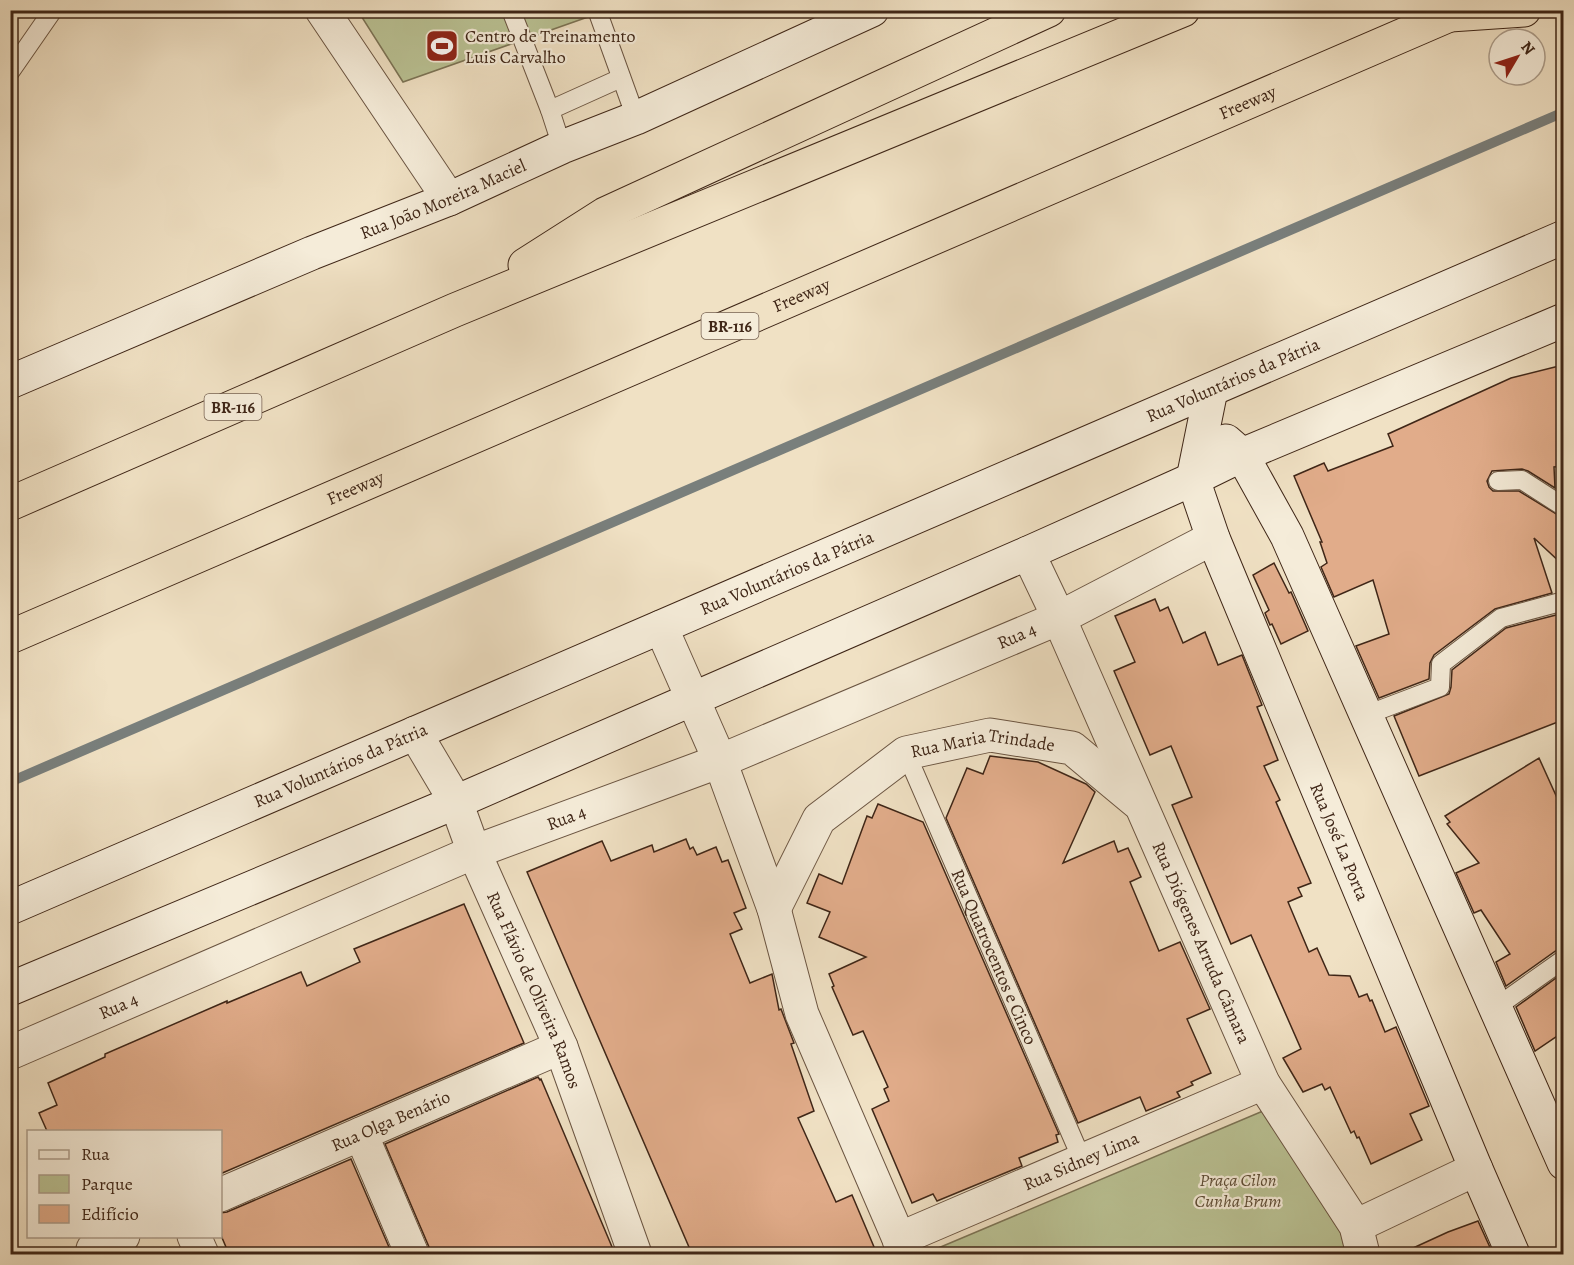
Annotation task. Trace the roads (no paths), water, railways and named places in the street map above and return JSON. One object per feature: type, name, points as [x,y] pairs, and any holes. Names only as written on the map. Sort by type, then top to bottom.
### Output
[{"type":"highway","points":[[455,310],[605,214],[1049,10]]},
{"type":"highway","name":"BR-116","points":[[10,504],[455,310],[1183,10]]},
{"type":"highway","name":"Freeway","points":[[10,637],[1455,13],[1524,10]]},
{"type":"street","points":[[322,10],[449,199]]},
{"type":"street","name":"Rua João Moreira Maciel","points":[[10,382],[301,257],[449,199],[562,147],[636,118],[872,10]]},
{"type":"street","name":"Rua Voluntários da Pátria","points":[[10,908],[1563,237]]},
{"type":"street","points":[[10,989],[456,802],[1028,553],[1242,455],[1563,320]]},
{"type":"street","name":"Rua José La Porta","points":[[1210,390],[1193,479],[1213,538],[1476,1169],[1514,1254]]},
{"type":"street","points":[[1170,407],[1203,423],[1242,455],[1287,536],[1563,1163]]},
{"type":"street","points":[[1059,618],[1213,538]]},
{"type":"street","name":"Rua 4","points":[[10,1053],[474,852],[720,761],[1059,618],[1028,553]]},
{"type":"street","name":"Rua Diógenes Arruda Câmara","points":[[1059,618],[1263,1083],[1359,1240]]},
{"type":"street","points":[[661,627],[720,761],[774,909],[802,1014],[901,1247]]},
{"type":"street","name":"Rua Flávio de Oliveira Ramos","points":[[415,733],[456,802],[474,852],[561,1047],[635,1254]]},
{"type":"street","name":"Rua Maria Trindade","points":[[774,909],[819,819],[906,753],[990,735],[1072,748],[1142,806]]},
{"type":"street","name":"Rua Olga Benário","points":[[222,1194],[561,1047]]},
{"type":"street","name":"Rua Sidney Lima","points":[[901,1247],[1083,1162],[1263,1083]]},
{"type":"street","points":[[361,1134],[412,1254]]},
{"type":"street","points":[[1359,1240],[1476,1169]]},
{"type":"street","points":[[93,1249],[118,1238]]},
{"type":"street","points":[[195,1238],[202,1254]]},
{"type":"lane","points":[[10,72],[53,10]]},
{"type":"lane","points":[[511,10],[562,147]]},
{"type":"lane","points":[[597,10],[636,118]]},
{"type":"lane","points":[[550,110],[621,78]]},
{"type":"lane","points":[[1498,481],[1522,480],[1563,507]]},
{"type":"lane","points":[[1366,715],[1440,687],[1441,664],[1501,618],[1563,601]]},
{"type":"lane","name":"Rua Quatrocentos e Cinco","points":[[906,753],[1083,1162]]},
{"type":"lane","points":[[1495,1008],[1563,959]]},
{"type":"waterway","points":[[10,782],[1564,112]]},
{"type":"place","name":"Centro de Treinamento Luis Carvalho","points":[[442,46]]},
{"type":"park label","name":"Praça Cilon Cunha Brum","points":[[1238,1190]]}]
